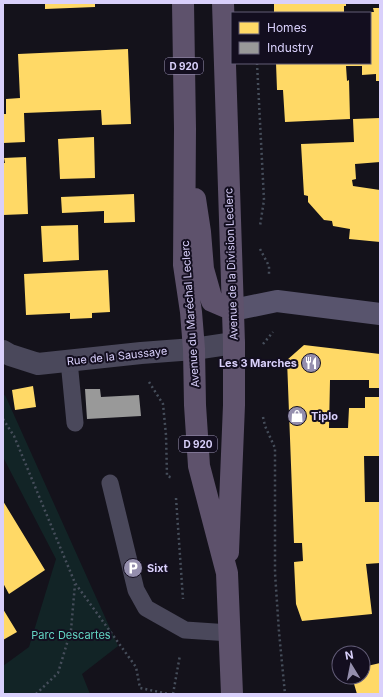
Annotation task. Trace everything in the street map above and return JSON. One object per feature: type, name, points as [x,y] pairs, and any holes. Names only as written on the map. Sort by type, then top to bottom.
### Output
[{"type":"main road","name":"Avenue du Maréchal Leclerc","points":[[183,3],[184,265],[191,312],[194,349],[199,466],[227,573],[232,694]]},
{"type":"main road","name":"Avenue de la Division Leclerc","points":[[223,3],[234,310],[234,405],[227,573]]},
{"type":"main road","points":[[184,129],[200,232],[203,269],[212,301],[234,310]]},
{"type":"main road","points":[[191,312],[234,310]]},
{"type":"street","points":[[234,310],[277,301],[380,314]]},
{"type":"street","name":"Rue de la Saussaye","points":[[3,350],[10,355],[38,364],[194,349],[234,343]]},
{"type":"lane","points":[[69,361],[75,423]]},
{"type":"lane","points":[[110,483],[136,590],[146,608],[185,630],[230,633]]},
{"type":"path","points":[[141,353],[141,369],[163,404],[166,434],[167,476],[175,479]]},
{"type":"path","points":[[263,413],[264,426],[274,448],[275,572],[279,632],[286,694]]},
{"type":"path","points":[[3,419],[14,436],[75,583],[136,667],[140,688],[169,694]]},
{"type":"path","points":[[173,694],[185,630],[176,495]]},
{"type":"path","points":[[36,694],[58,673],[71,630],[75,583]]},
{"type":"green space","name":"Parc Descartes","points":[[5,395],[118,646],[82,674],[90,694],[3,694],[3,666],[29,647],[56,559],[3,457],[3,396]]},
{"type":"building: Homes","points":[[45,3],[95,3],[95,7],[45,9]]},
{"type":"building: Homes","points":[[274,3],[346,3],[346,6],[344,6],[344,12],[274,12]]},
{"type":"building: Homes","points":[[373,8],[380,8],[380,81],[376,81],[376,74],[362,75],[362,66],[346,66],[347,81],[349,80],[350,119],[285,122],[283,90],[277,90],[276,64],[371,64],[371,12],[374,12]]},
{"type":"building: Homes","points":[[128,49],[131,124],[102,125],[101,110],[24,113],[25,142],[3,143],[3,114],[6,114],[6,99],[20,98],[18,54]]},
{"type":"building: Homes","points":[[380,118],[380,162],[355,164],[356,179],[352,180],[353,186],[380,190],[380,242],[349,239],[350,229],[333,226],[332,221],[324,220],[308,202],[308,196],[304,195],[301,144],[354,142],[353,119]]},
{"type":"building: Homes","points":[[94,137],[95,178],[60,179],[58,139]]},
{"type":"building: Homes","points":[[26,157],[28,214],[3,215],[4,158]]},
{"type":"building: Homes","points":[[134,194],[135,222],[104,223],[104,211],[62,213],[61,197]]},
{"type":"building: Homes","points":[[78,225],[79,260],[43,262],[41,226]]},
{"type":"building: Homes","points":[[108,270],[110,312],[92,313],[92,318],[70,319],[70,313],[26,315],[24,274]]},
{"type":"building: Homes","points":[[304,345],[380,354],[380,388],[369,388],[369,380],[330,380],[329,428],[348,428],[349,408],[365,408],[365,397],[380,397],[380,456],[364,456],[365,502],[380,502],[380,563],[366,564],[372,614],[302,621],[296,604],[294,562],[303,561],[302,543],[294,543],[287,360]]},
{"type":"building: Homes","points":[[33,386],[36,407],[15,410],[12,390]]},
{"type":"building: Homes","points":[[3,501],[45,570],[9,594],[3,583]]},
{"type":"building: Homes","points":[[3,609],[17,632],[3,640]]},
{"type":"building: Homes","points":[[380,663],[380,694],[357,694],[354,685],[371,685],[371,665]]},
{"type":"building: Industry","points":[[85,389],[100,389],[101,397],[139,395],[141,416],[87,419]]},
{"type":"place","name":"Les 3 Marches","points":[[311,363]]},
{"type":"place","name":"Tiplo","points":[[297,416]]},
{"type":"place","name":"Sixt","points":[[133,568]]}]
